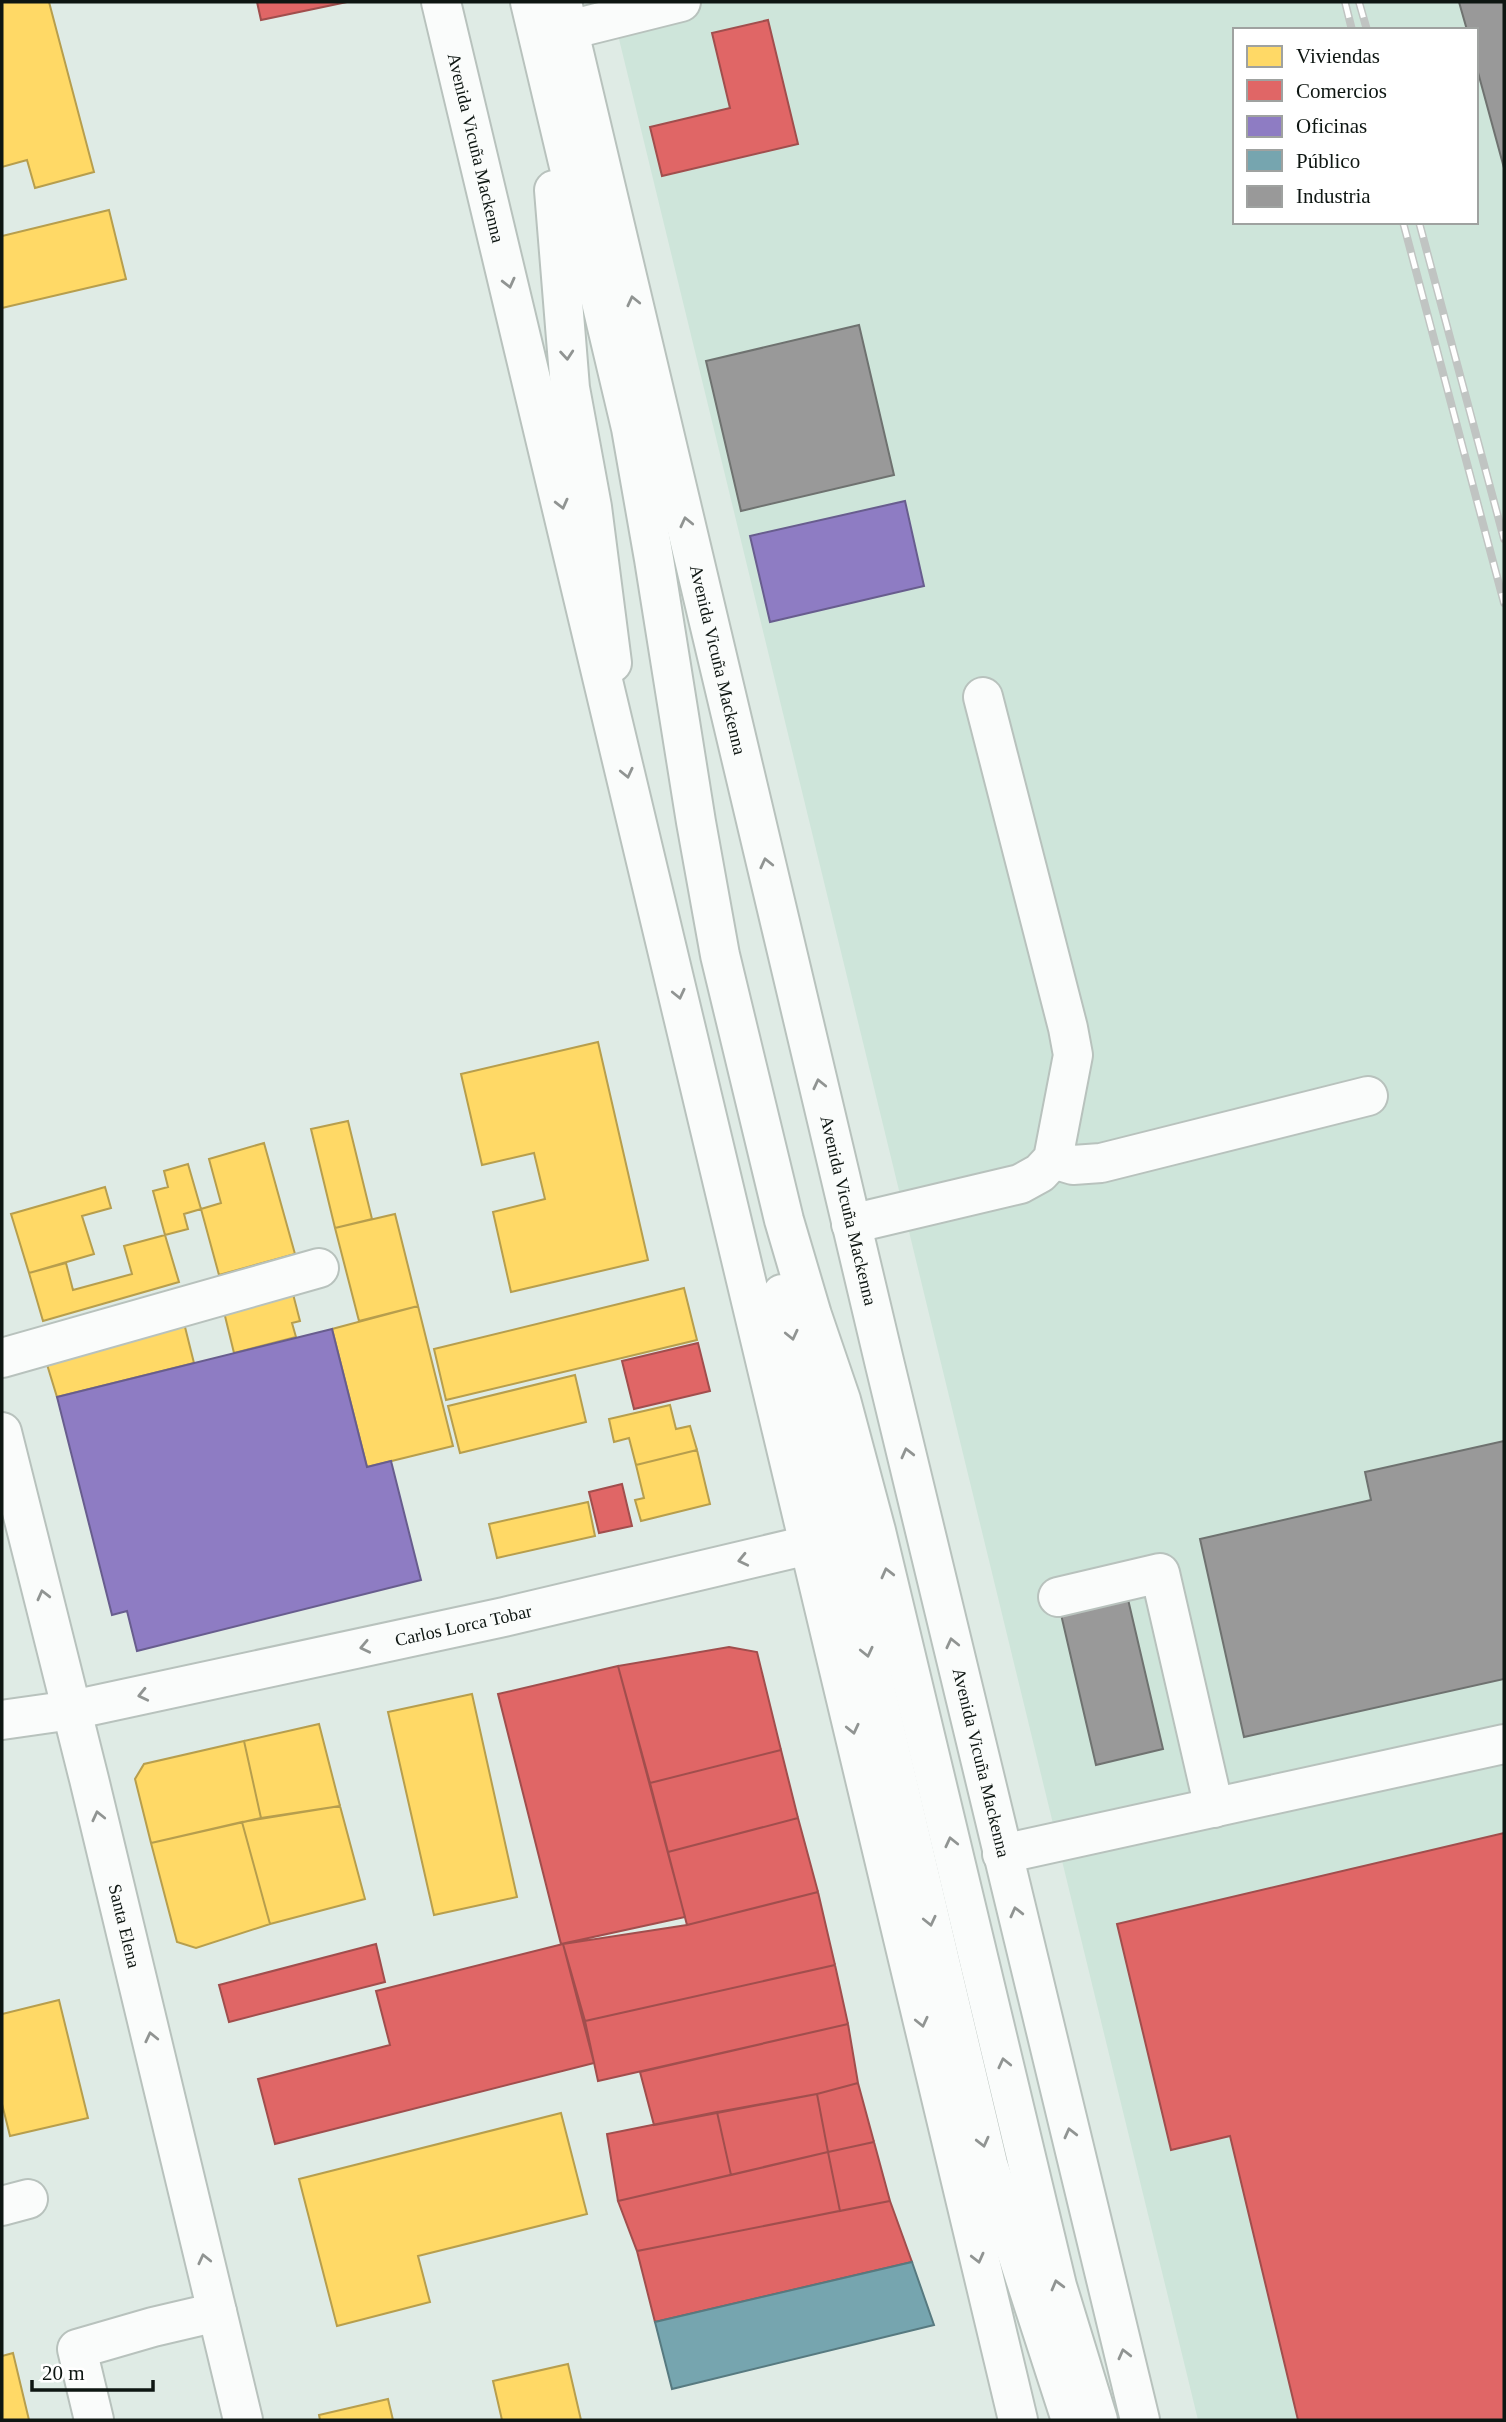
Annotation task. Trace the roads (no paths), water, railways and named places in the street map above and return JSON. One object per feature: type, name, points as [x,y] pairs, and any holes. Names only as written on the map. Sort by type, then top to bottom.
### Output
[{"type":"main road","name":"Avenida Vicuña Mackenna","points":[[442,2],[616,728],[842,1537],[1018,2420]]},
{"type":"main road","points":[[508,2],[590,337],[640,590],[677,823],[705,967],[842,1537],[988,2165],[1070,2420]]},
{"type":"main road","points":[[530,2],[631,428],[720,955],[784,1220],[841,1400],[842,1537],[1098,2420]]},
{"type":"main road","points":[[566,16],[681,2]]},
{"type":"main road","name":"Avenida Vicuña Mackenna","points":[[566,16],[851,1224],[1140,2420]]},
{"type":"main road","points":[[554,190],[570,388],[603,578],[616,728]]},
{"type":"main road","points":[[851,1224],[1020,1184],[1040,1173],[1053,1159],[1073,1055],[983,696]]},
{"type":"main road","points":[[1053,1159],[1073,1165],[1101,1163],[1368,1097]]},
{"type":"main road","points":[[2,1358],[320,1268]]},
{"type":"main road","name":"Santa Elena","points":[[2,1432],[72,1710],[243,2420]]},
{"type":"main road","name":"Carlos Lorca Tobar","points":[[2,1720],[72,1710],[504,1618],[923,1519]]},
{"type":"main road","points":[[1058,1597],[1160,1573],[1213,1808]]},
{"type":"main road","points":[[1002,1854],[1504,1744]]},
{"type":"main road","points":[[94,2420],[77,2349],[217,2312]]},
{"type":"railway","points":[[1345,2],[1352,28]]},
{"type":"railway","points":[[1359,2],[1366,28]]},
{"type":"railway","points":[[1404,224],[1504,603]]},
{"type":"railway","points":[[1420,224],[1504,539]]}]
